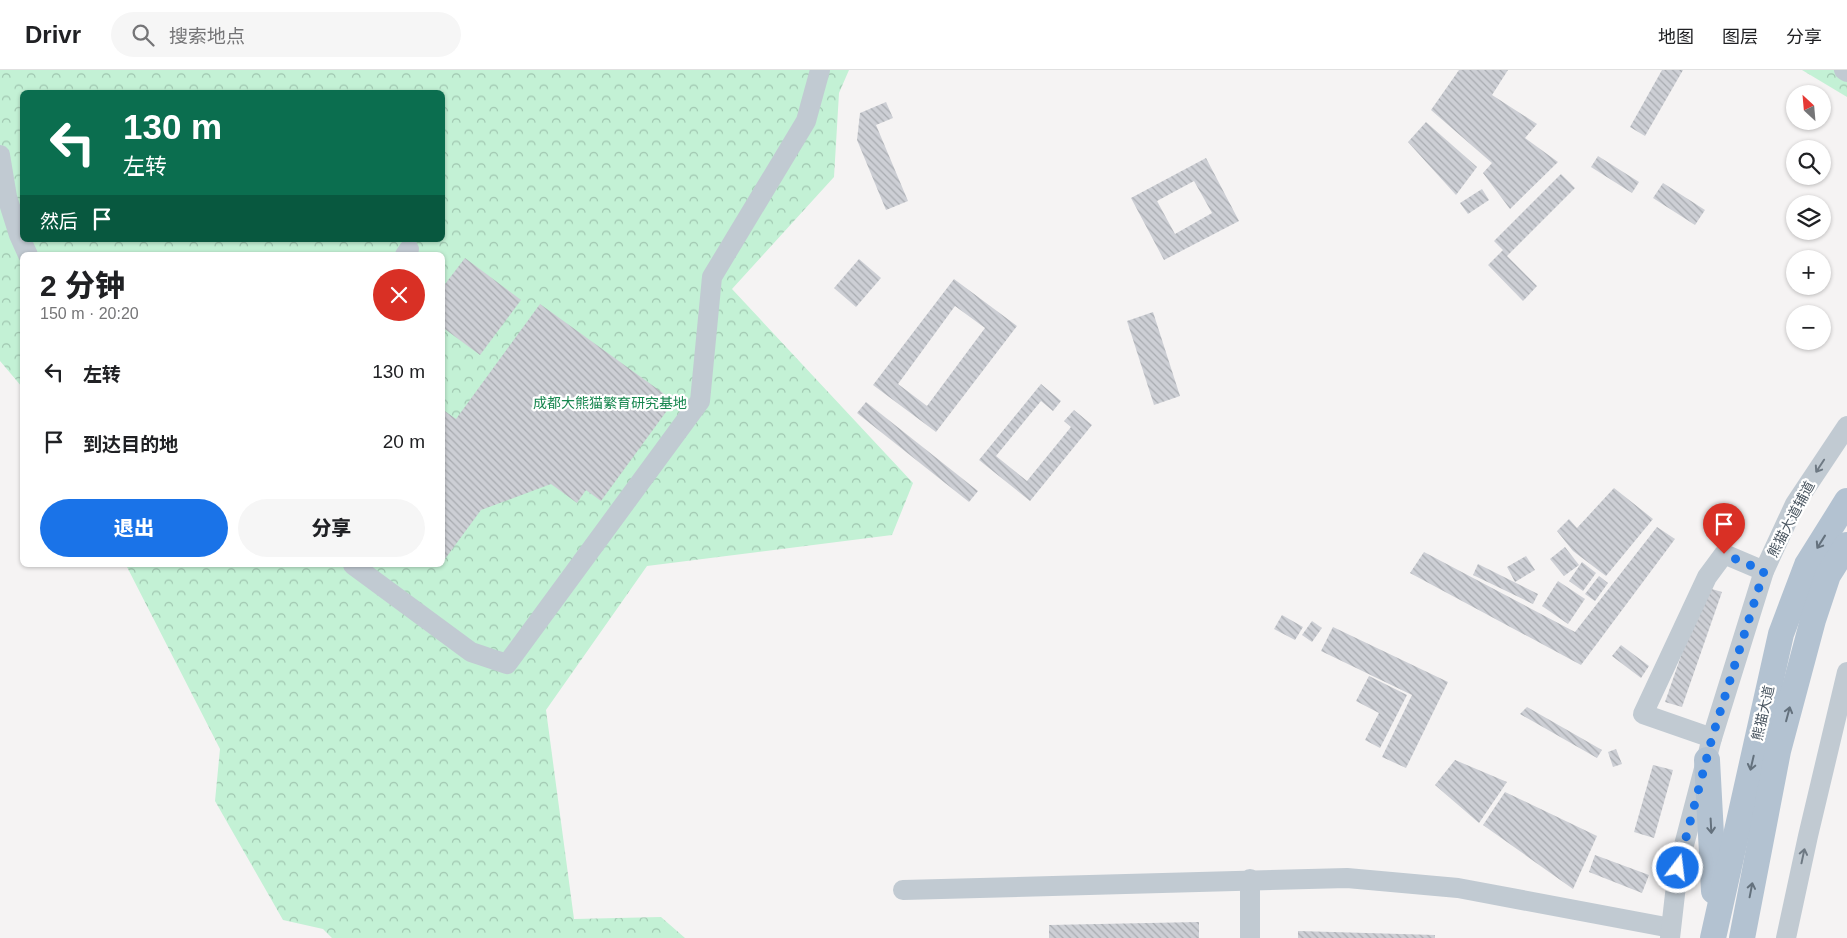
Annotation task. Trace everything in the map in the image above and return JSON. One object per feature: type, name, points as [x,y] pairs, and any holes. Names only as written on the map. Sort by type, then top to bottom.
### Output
[{"type":"main road","name":"熊猫大道","points":[[1715,931],[1781,634],[1807,565],[1847,501]]},
{"type":"main road","name":"熊猫大道","points":[[1742,938],[1778,751],[1813,620],[1828,575],[1847,545]]},
{"type":"main road","points":[[1709,749],[1715,931]]},
{"type":"street","points":[[356,567],[471,652],[506,664],[700,401],[712,277],[806,121],[820,70]]},
{"type":"street","points":[[0,155],[7,197],[20,237]]},
{"type":"street","name":"熊猫大道辅道","points":[[1671,933],[1678,868],[1709,749],[1764,571],[1795,504],[1847,426]]},
{"type":"street","points":[[1709,749],[1642,714],[1707,577],[1724,554],[1764,571]]},
{"type":"street","points":[[1786,938],[1847,672]]},
{"type":"street","points":[[903,890],[1250,879],[1347,878],[1458,888],[1671,933]]},
{"type":"street","points":[[1250,879],[1250,938]]},
{"type":"green space","name":"成都大熊猫繁育研究基地","points":[[0,70],[849,70],[839,93],[834,177],[732,289],[913,483],[892,535],[647,566],[546,710],[574,919],[661,917],[685,938],[332,938],[323,929],[283,920],[215,801],[220,749],[127,567],[445,567],[445,252],[20,252],[20,385],[0,361]]},
{"type":"green space","points":[[1802,70],[1847,70],[1847,97],[1831,87],[1831,85],[1827,85]]},
{"type":"building","points":[[1459,70],[1508,70],[1492,95],[1537,124],[1525,138],[1558,162],[1510,209],[1483,173],[1492,163],[1431,110]]},
{"type":"building","points":[[1662,70],[1683,70],[1645,136],[1630,127]]},
{"type":"building","points":[[886,102],[893,118],[876,125],[908,201],[886,210],[857,140],[860,113]]},
{"type":"building","points":[[1426,122],[1477,167],[1456,195],[1408,142]]},
{"type":"building","points":[[1598,156],[1639,182],[1632,193],[1591,167]]},
{"type":"building","points":[[1206,158],[1239,221],[1164,260],[1131,198]],"holes":[[[1194,181],[1212,213],[1175,234],[1157,201]]]},
{"type":"building","points":[[1561,174],[1575,188],[1507,256],[1537,286],[1523,301],[1488,265],[1503,250],[1494,241]]},
{"type":"building","points":[[1663,183],[1705,210],[1695,225],[1653,198]]},
{"type":"building","points":[[1482,189],[1489,200],[1468,214],[1460,203]]},
{"type":"building","points":[[465,258],[521,300],[480,355],[445,329],[445,284]]},
{"type":"building","points":[[859,259],[881,278],[856,307],[834,288]]},
{"type":"building","points":[[954,279],[1017,326],[936,432],[873,385]],"holes":[[[955,306],[985,328],[927,406],[898,384]]]},
{"type":"building","points":[[540,304],[674,401],[601,501],[586,490],[577,503],[551,484],[481,510],[445,559],[445,411],[456,419]]},
{"type":"building","points":[[1153,312],[1180,396],[1154,405],[1127,321]]},
{"type":"building","points":[[1041,384],[1061,401],[1053,411],[1041,401],[996,456],[1027,481],[1071,427],[1064,421],[1074,410],[1092,425],[1030,501],[979,460]]},
{"type":"building","points":[[866,402],[978,491],[969,502],[857,413]]},
{"type":"building","points":[[1614,488],[1653,519],[1606,576],[1573,551],[1557,531],[1569,519],[1577,528]]},
{"type":"building","points":[[1657,527],[1675,539],[1581,665],[1410,573],[1424,552],[1575,632]]},
{"type":"building","points":[[1565,547],[1579,565],[1564,576],[1550,559]]},
{"type":"building","points":[[1526,556],[1535,570],[1515,582],[1507,567]]},
{"type":"building","points":[[1582,562],[1596,573],[1583,591],[1569,581]]},
{"type":"building","points":[[1478,564],[1538,594],[1533,604],[1473,575]]},
{"type":"building","points":[[1599,576],[1608,583],[1595,601],[1585,594]]},
{"type":"building","points":[[1558,581],[1585,599],[1568,624],[1542,606]]},
{"type":"building","points":[[1705,587],[1722,592],[1682,707],[1665,702]]},
{"type":"building","points":[[1282,615],[1303,627],[1295,640],[1274,629]]},
{"type":"building","points":[[1312,621],[1322,628],[1312,642],[1302,635]]},
{"type":"building","points":[[1333,627],[1448,682],[1406,768],[1382,757],[1412,695],[1321,651]]},
{"type":"building","points":[[1621,645],[1649,666],[1641,678],[1612,656]]},
{"type":"building","points":[[1369,676],[1407,695],[1380,748],[1365,740],[1379,713],[1356,701]]},
{"type":"building","points":[[1527,707],[1602,750],[1597,758],[1520,714]]},
{"type":"building","points":[[1616,749],[1622,764],[1613,767],[1608,752]]},
{"type":"building","points":[[1455,760],[1507,782],[1479,823],[1435,785]]},
{"type":"building","points":[[1653,765],[1673,770],[1654,838],[1634,832]]},
{"type":"building","points":[[1505,792],[1597,836],[1573,889],[1483,825]]},
{"type":"building","points":[[1595,855],[1649,875],[1642,893],[1589,872]]},
{"type":"building","points":[[1199,922],[1199,938],[1049,938],[1049,925]]},
{"type":"building","points":[[1298,931],[1435,935],[1435,938],[1298,938]]},
{"type":"route","points":[[1678,868],[1712,738],[1764,571],[1724,554]]}]
